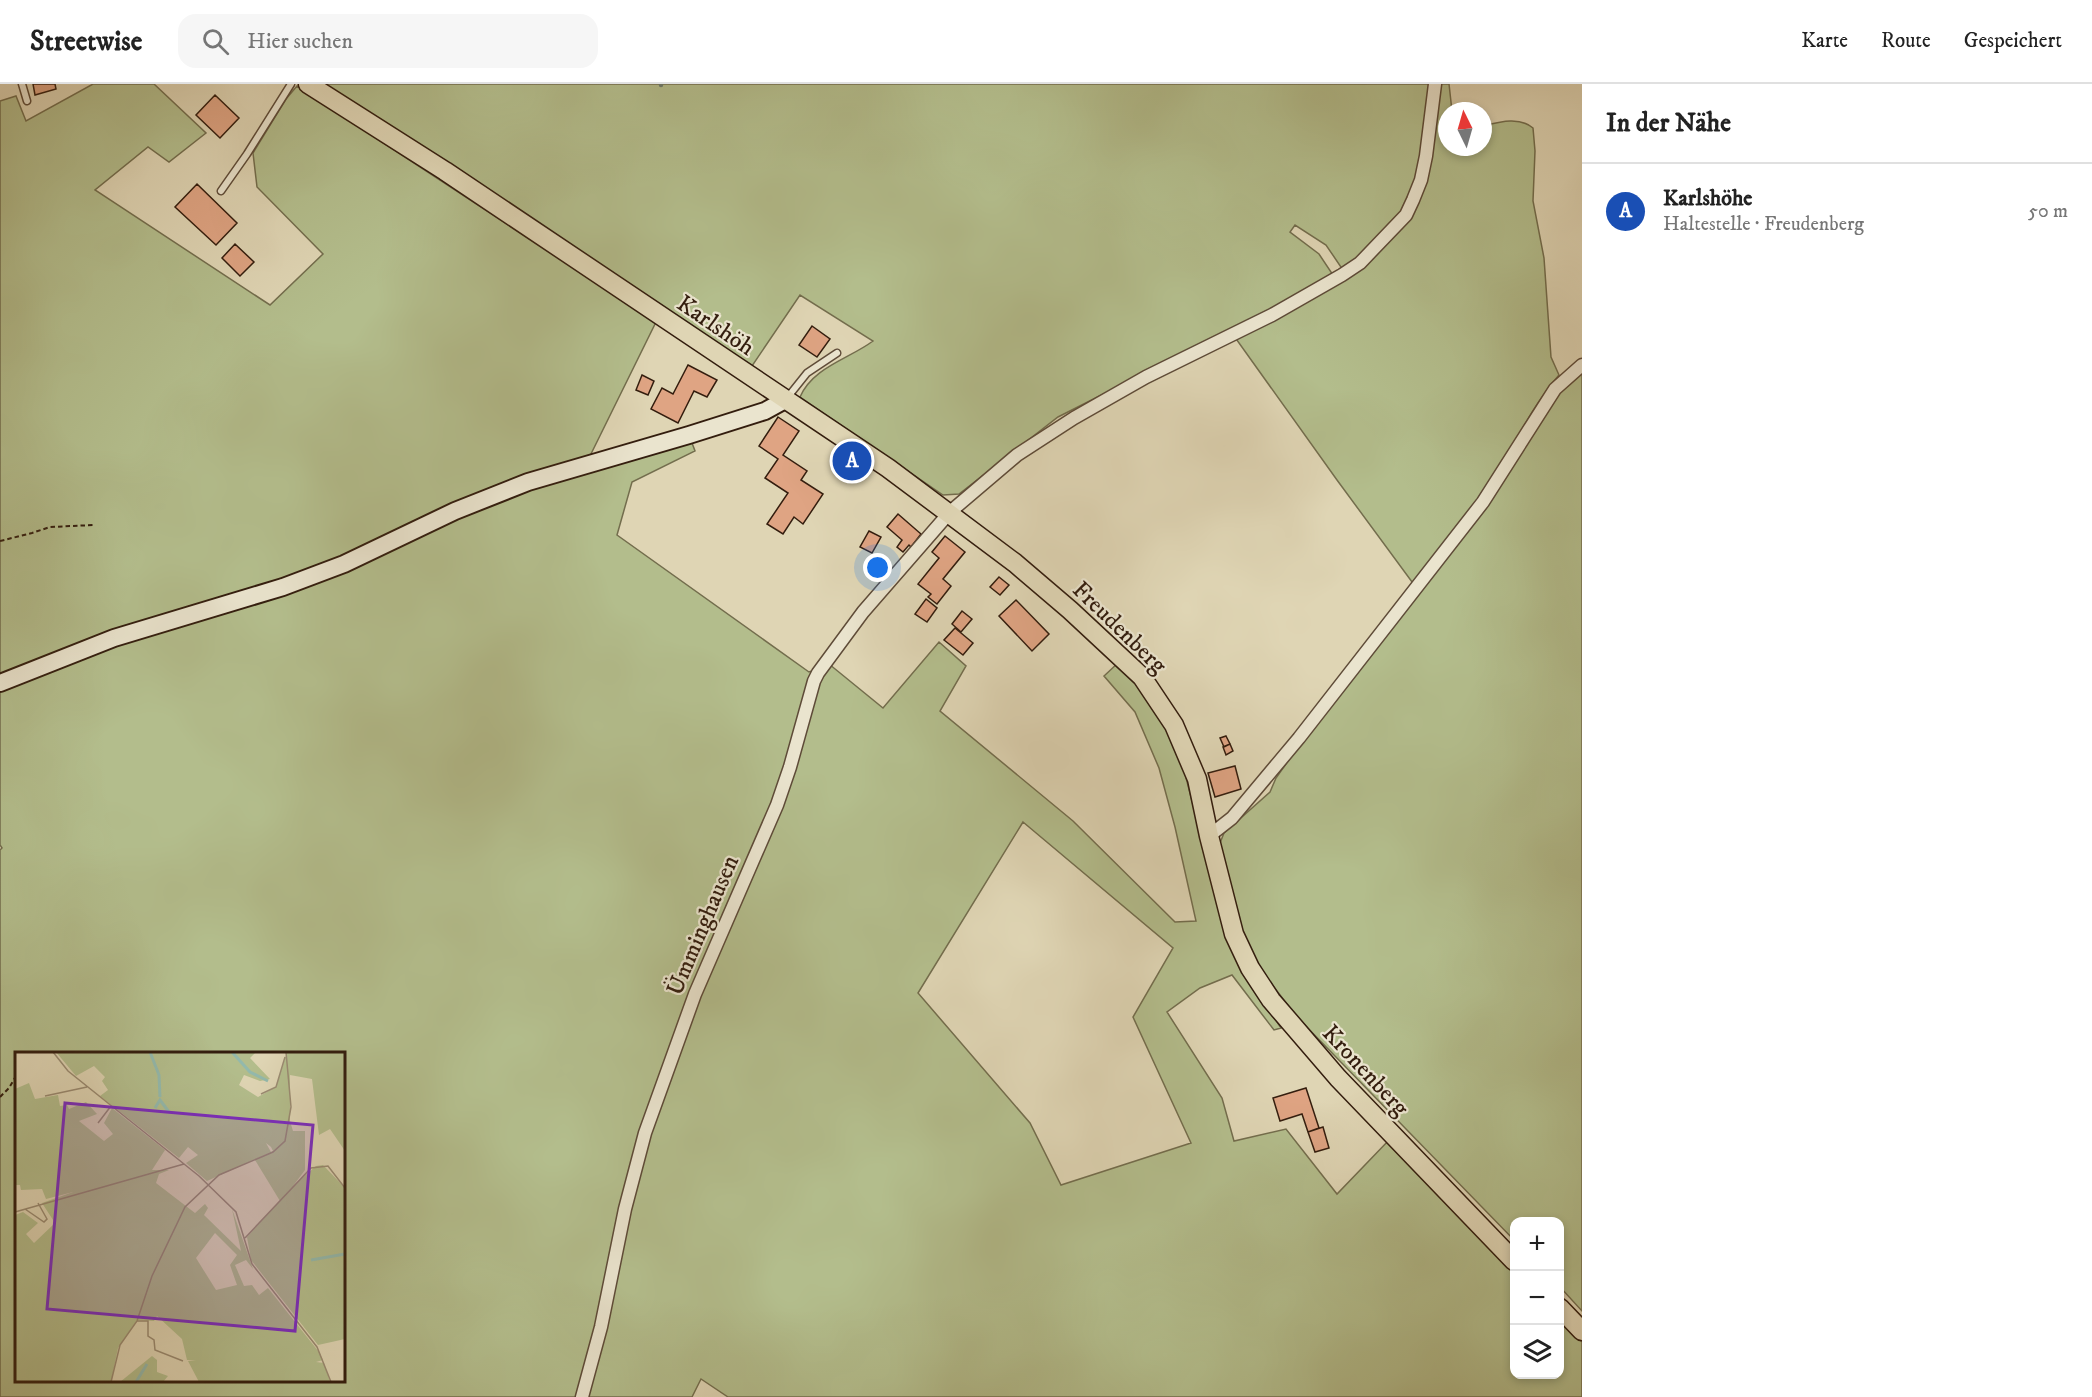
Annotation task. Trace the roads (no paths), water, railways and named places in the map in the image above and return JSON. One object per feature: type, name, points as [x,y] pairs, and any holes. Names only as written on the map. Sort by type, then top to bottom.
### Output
[{"type":"main road","name":"Karlshöh","points":[[308,84],[445,171],[785,400]]},
{"type":"main road","name":"Freudenberg","points":[[785,400],[950,512],[1061,602],[1142,677],[1166,711],[1197,778],[1209,837],[1234,934],[1250,968],[1271,1000]]},
{"type":"main road","points":[[0,682],[114,638],[283,587],[344,564],[489,496],[528,482],[765,411],[785,400]]},
{"type":"main road","name":"Kronenberg","points":[[1271,1000],[1338,1078],[1510,1256]]},
{"type":"main road","points":[[1564,1312],[1582,1331]]},
{"type":"street","name":"Ümminghausen","points":[[582,1397],[601,1327],[625,1209],[645,1133],[695,994],[777,804],[814,681],[863,612],[950,512],[1017,454],[1146,377],[1298,300],[1360,263],[1406,215],[1413,200],[1421,180],[1426,156],[1435,84]]},
{"type":"street","points":[[1209,837],[1232,818],[1299,738],[1483,502],[1555,389],[1582,365]]},
{"type":"lane","points":[[22,84],[27,101]]},
{"type":"lane","points":[[221,191],[291,84]]},
{"type":"lane","points":[[785,400],[807,373],[837,353]]},
{"type":"place","name":"Karlshöhe","points":[[852,461]]}]
